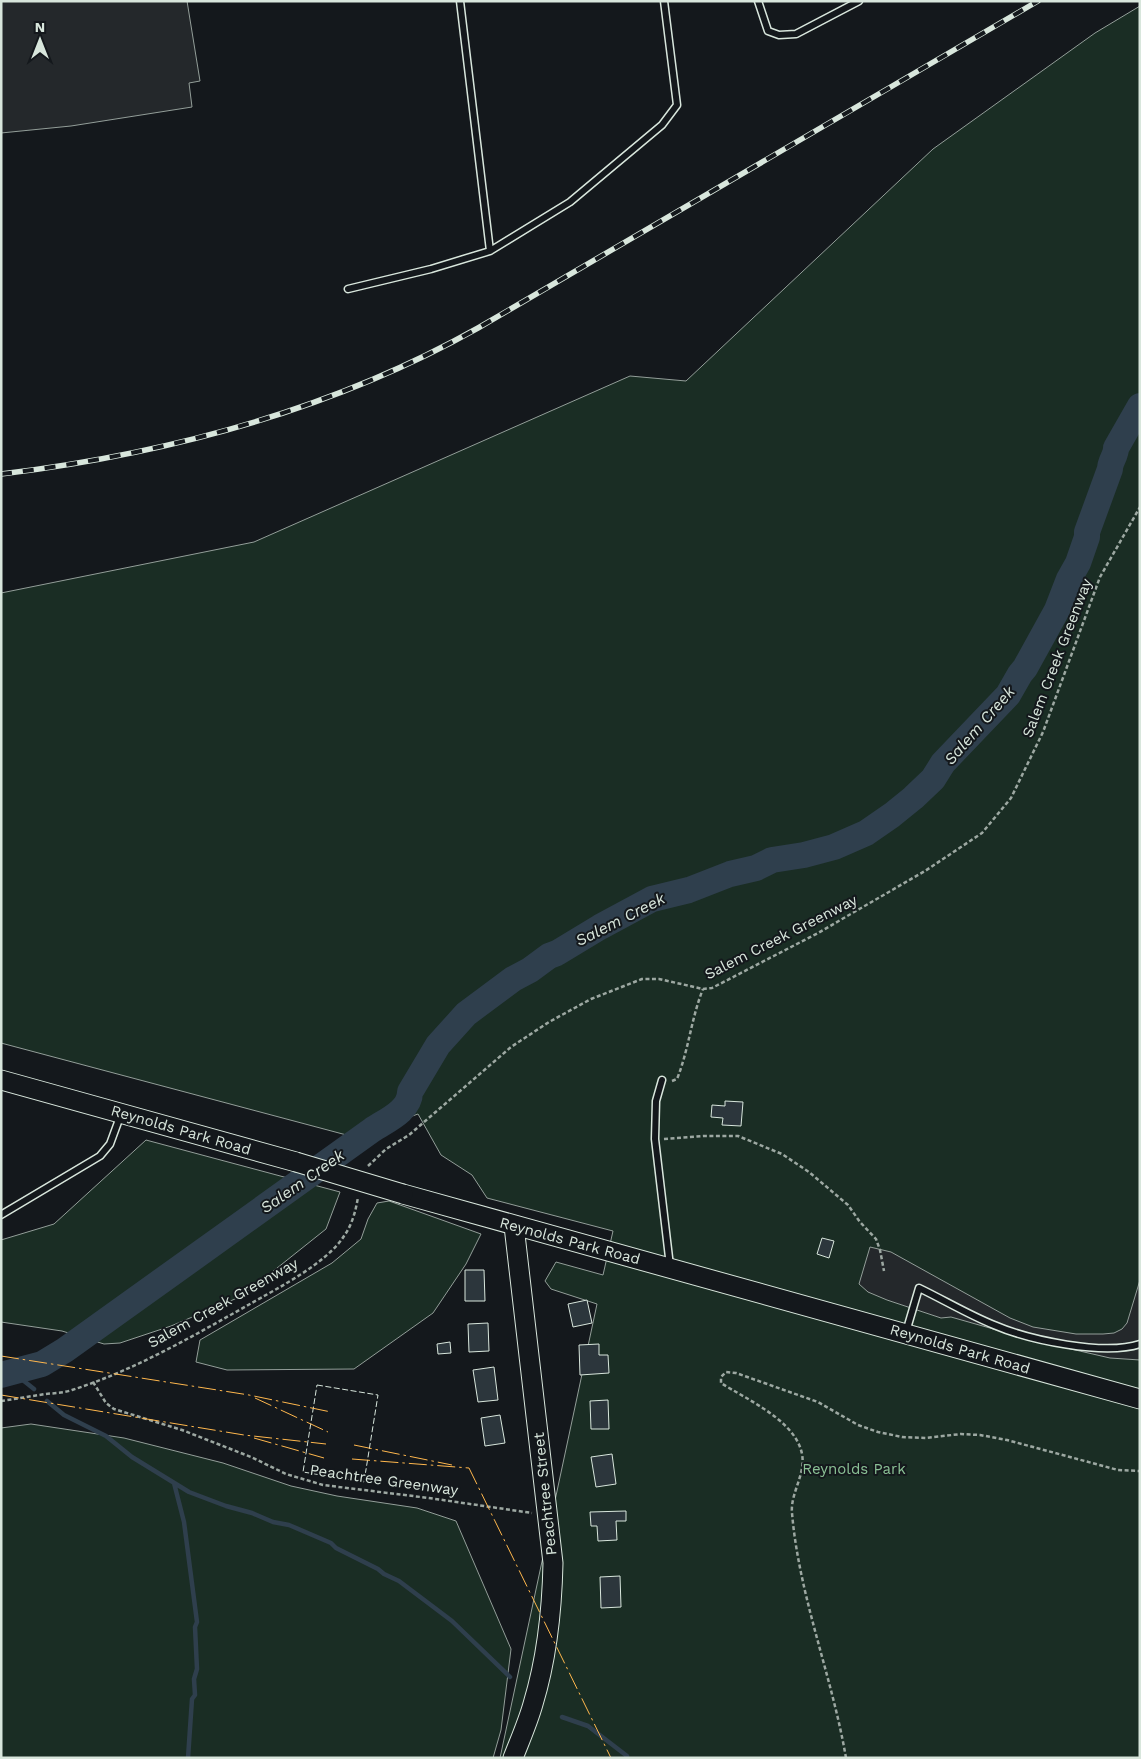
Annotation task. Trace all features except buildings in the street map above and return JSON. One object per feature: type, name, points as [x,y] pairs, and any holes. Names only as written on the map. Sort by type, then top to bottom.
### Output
[{"type":"main road","name":"Reynolds Park Road","points":[[1,1080],[296,1162],[514,1226],[1140,1399]]},
{"type":"main road","name":"Peachtree Street","points":[[513,1758],[533,1704],[548,1636],[553,1563],[514,1226]]},
{"type":"lane","points":[[460,1],[490,251]]},
{"type":"lane","points":[[348,289],[431,269],[490,251],[570,202],[662,126],[677,105],[664,1]]},
{"type":"lane","points":[[758,1],[768,31],[779,35],[796,34],[860,1]]},
{"type":"lane","points":[[662,1080],[656,1101],[655,1139],[670,1268]]},
{"type":"lane","points":[[1,1215],[100,1156],[110,1144],[122,1113]]},
{"type":"lane","points":[[906,1334],[919,1288],[994,1326],[1025,1335],[1096,1348],[1111,1349],[1140,1344]]},
{"type":"path","name":"Salem Creek Greenway","points":[[367,1167],[386,1149],[409,1135],[511,1047],[548,1022],[591,999],[642,979],[659,980],[702,989],[712,988],[818,934],[925,871],[982,833],[1011,798],[1043,732],[1100,577],[1140,508]]},
{"type":"path","points":[[662,1080],[671,1081],[677,1079],[689,1045],[696,1006],[702,989]]},
{"type":"path","points":[[655,1139],[738,1136],[782,1154],[809,1172],[848,1205],[876,1240],[884,1271]]},
{"type":"path","name":"Salem Creek Greenway","points":[[1,1401],[70,1391],[93,1382],[139,1363],[200,1332],[290,1282],[323,1258],[344,1237],[357,1206],[358,1191]]},
{"type":"path","points":[[846,1758],[840,1722],[807,1596],[792,1511],[803,1464],[801,1450],[794,1437],[782,1423],[764,1409],[721,1383],[721,1377],[726,1372],[736,1373],[818,1402],[858,1425],[878,1432],[918,1438],[961,1434],[980,1435],[1007,1440],[1118,1470],[1140,1471]]},
{"type":"path","name":"Peachtree Greenway","points":[[93,1382],[106,1404],[114,1409],[182,1430],[305,1481],[521,1512],[547,1512]]},
{"type":"green space","name":"Reynolds Park","points":[[1140,6],[1140,1758],[500,1758],[597,1304],[551,1289],[545,1281],[556,1262],[603,1275],[613,1231],[487,1198],[472,1175],[441,1155],[418,1114],[354,1137],[1,1043],[1,593],[254,542],[630,376],[686,381],[933,149],[1095,33]]},
{"type":"green space","points":[[146,1140],[340,1192],[326,1229],[242,1296],[171,1326],[120,1343],[104,1344],[62,1331],[1,1322],[1,1240],[54,1224]]},
{"type":"green space","points":[[389,1201],[481,1234],[466,1264],[433,1313],[354,1369],[227,1370],[196,1362],[200,1340],[332,1263],[361,1239],[368,1219],[377,1203]]},
{"type":"green space","points":[[31,1424],[124,1438],[223,1463],[291,1486],[337,1496],[417,1508],[456,1521],[511,1649],[501,1730],[493,1758],[1,1758],[1,1428]]},
{"type":"shaded area","points":[[1,1],[187,1],[200,81],[189,83],[192,107],[71,126],[1,133]]},
{"type":"shaded area","points":[[870,1247],[891,1252],[1010,1318],[1033,1327],[1076,1334],[1114,1333],[1122,1329],[1127,1323],[1140,1280],[1140,1360],[1110,1358],[1032,1340],[951,1317],[941,1318],[887,1300],[868,1292],[859,1284]]},
{"type":"waterway","name":"Salem Creek","points":[[1,1375],[42,1364],[65,1350],[372,1130],[396,1115],[406,1105],[410,1092],[438,1045],[466,1014],[513,979],[530,970],[549,956],[652,899],[689,890],[730,874],[756,868],[772,860],[804,855],[834,847],[866,833],[913,798],[933,779],[943,763],[1008,695],[1025,668],[1057,610],[1069,579],[1078,563],[1116,448],[1140,406]]},
{"type":"waterway","points":[[14,1373],[34,1389]]},
{"type":"waterway","points":[[47,1401],[64,1415],[106,1436],[132,1457],[189,1492],[273,1522],[289,1525],[331,1543],[336,1548],[399,1581],[452,1621],[510,1677]]},
{"type":"waterway","points":[[174,1483],[184,1522],[197,1622],[195,1627],[197,1669],[194,1679],[195,1695],[192,1699],[188,1758]]},
{"type":"waterway","points":[[562,1717],[588,1726],[627,1756],[626,1758]]},
{"type":"railway","points":[[1,474],[125,454],[186,441],[306,405],[365,383],[422,357],[478,328],[1038,1]]},
{"type":"fence","points":[[317,1385],[378,1395],[364,1482],[303,1472],[317,1385]]},
{"type":"power","points":[[1,1356],[249,1395],[331,1412]]},
{"type":"power","points":[[1,1395],[244,1435],[326,1444]]},
{"type":"power","points":[[255,1398],[328,1432]]},
{"type":"power","points":[[254,1438],[324,1458]]},
{"type":"power","points":[[354,1445],[452,1465]]},
{"type":"power","points":[[352,1459],[469,1468]]},
{"type":"power","points":[[469,1468],[611,1758]]}]
